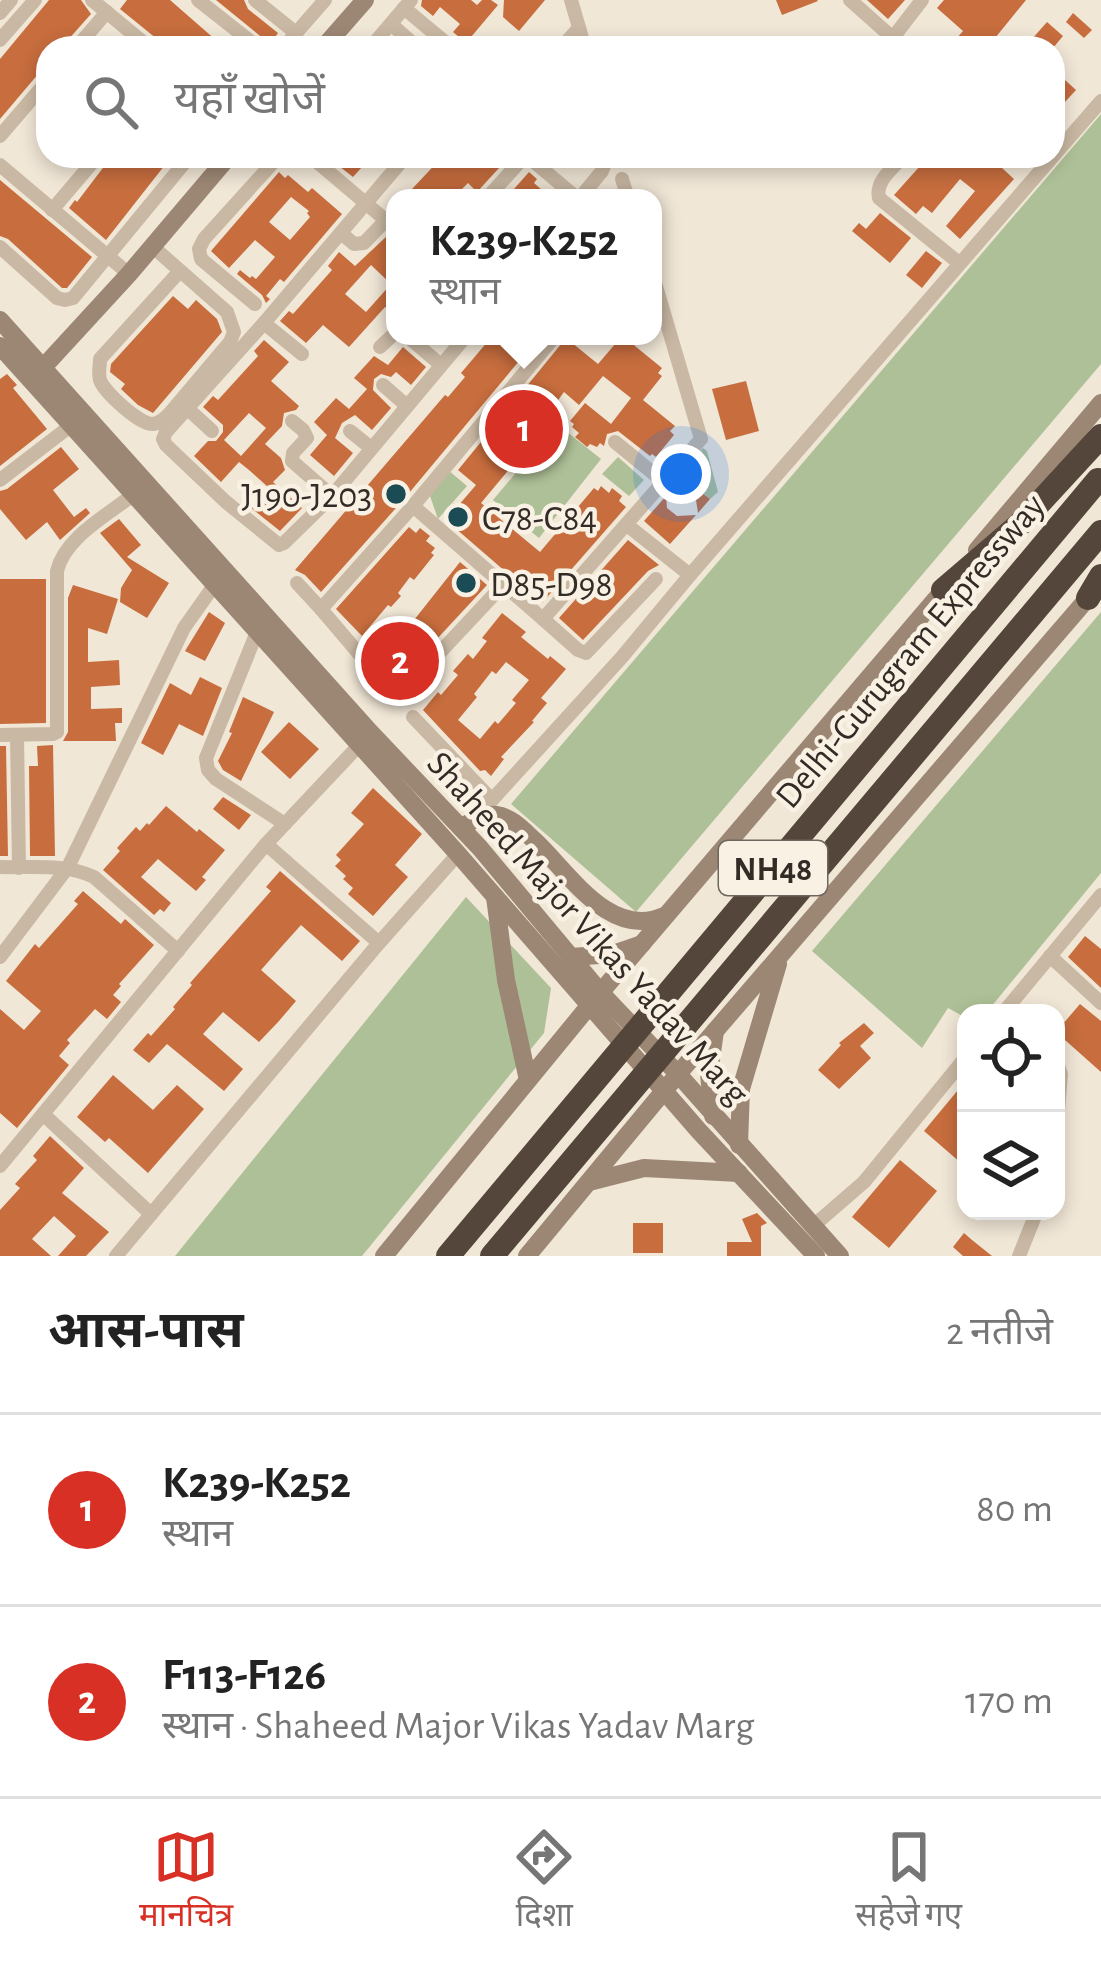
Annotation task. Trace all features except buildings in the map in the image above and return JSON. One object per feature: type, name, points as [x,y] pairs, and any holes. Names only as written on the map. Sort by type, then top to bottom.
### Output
[{"type":"highway","points":[[943,590],[1020,524],[1101,436]]},
{"type":"highway","name":"Delhi-Gurugram Expressway","points":[[448,1256],[1100,478]]},
{"type":"highway","name":"Delhi-Gurugram Expressway","points":[[491,1256],[1101,532]]},
{"type":"main road","points":[[334,36],[365,0]]},
{"type":"main road","points":[[38,374],[219,168]]},
{"type":"main road","name":"Shaheed Major Vikas Yadav Marg","points":[[0,320],[73,424],[257,632],[461,827],[595,1000],[671,1082],[713,1116],[840,1256]]},
{"type":"main road","name":"Shaheed Major Vikas Yadav Marg","points":[[0,346],[38,374],[364,739],[495,897],[565,964]]},
{"type":"main road","points":[[384,1256],[564,1036],[1101,403]]},
{"type":"main road","points":[[527,1256],[1097,586]]},
{"type":"main road","points":[[461,827],[482,815],[509,819],[615,916],[643,923],[669,913]]},
{"type":"main road","points":[[495,897],[506,980],[528,1079]]},
{"type":"main road","points":[[564,1036],[570,1002],[565,964],[643,944]]},
{"type":"main road","points":[[739,1145],[741,1089],[782,954]]},
{"type":"main road","points":[[713,1116],[709,1074],[715,1031]]},
{"type":"main road","name":"Shaheed Major Vikas Yadav Marg","points":[[671,1082],[691,1122],[816,1256]]},
{"type":"main road","points":[[634,1127],[662,1119],[691,1122]]},
{"type":"main road","points":[[587,1183],[644,1168],[739,1173]]},
{"type":"street","points":[[0,13],[11,0]]},
{"type":"street","points":[[0,40],[35,0]]},
{"type":"street","points":[[92,0],[135,36]]},
{"type":"street","points":[[197,0],[244,36]]},
{"type":"street","points":[[293,36],[325,0]]},
{"type":"street","points":[[572,0],[581,36]]},
{"type":"street","points":[[850,0],[883,36]]},
{"type":"street","points":[[893,36],[922,0]]},
{"type":"street","points":[[264,3],[296,33]]},
{"type":"street","points":[[380,36],[408,4],[440,36]]},
{"type":"street","points":[[86,36],[106,12]]},
{"type":"street","points":[[391,24],[404,36]]},
{"type":"street","points":[[572,36],[579,28]]},
{"type":"street","points":[[0,136],[36,94]]},
{"type":"street","points":[[1065,144],[1101,101]]},
{"type":"street","points":[[0,165],[129,274]]},
{"type":"street","points":[[52,210],[88,168]]},
{"type":"street","points":[[0,247],[57,298],[73,298],[180,168]]},
{"type":"street","points":[[255,304],[201,259],[199,248],[268,168]]},
{"type":"street","points":[[324,168],[386,221]]},
{"type":"street","points":[[396,168],[163,439],[278,545],[332,496],[458,345]]},
{"type":"street","points":[[541,168],[568,189]]},
{"type":"street","points":[[893,168],[880,182],[879,198],[959,263]]},
{"type":"street","points":[[461,827],[492,800],[622,657],[685,571],[1044,169]]},
{"type":"street","points":[[622,179],[625,189]]},
{"type":"street","points":[[341,233],[354,244],[364,243],[386,227]]},
{"type":"street","points":[[152,246],[227,312],[234,332],[170,413],[150,424],[138,419],[102,385],[100,359],[180,271]]},
{"type":"street","points":[[543,619],[701,439],[662,307]]},
{"type":"street","points":[[264,322],[302,354]]},
{"type":"street","points":[[380,346],[386,341]]},
{"type":"street","points":[[417,345],[441,365]]},
{"type":"street","points":[[321,609],[547,345]]},
{"type":"street","points":[[383,385],[406,406]]},
{"type":"street","points":[[188,409],[212,430]]},
{"type":"street","points":[[292,421],[307,438],[292,453],[292,461],[332,496]]},
{"type":"street","points":[[0,480],[73,424]]},
{"type":"street","points":[[350,431],[371,448]]},
{"type":"street","points":[[615,442],[664,482]]},
{"type":"street","points":[[19,868],[8,735],[53,734],[58,728],[60,558],[70,544],[134,494]]},
{"type":"street","points":[[413,506],[586,653],[656,579]]},
{"type":"street","points":[[629,522],[685,571]]},
{"type":"street","points":[[297,583],[398,696],[503,585]]},
{"type":"street","points":[[0,957],[68,867],[184,628],[215,584]]},
{"type":"street","points":[[257,632],[206,758],[216,779],[284,824]]},
{"type":"street","points":[[413,717],[492,800]]},
{"type":"street","points":[[0,1166],[266,844],[364,739]]},
{"type":"street","points":[[266,844],[379,944]]},
{"type":"street","points":[[116,1256],[458,854]]},
{"type":"street","points":[[0,867],[68,867],[94,877],[178,951]]},
{"type":"street","points":[[1010,1004],[1101,895]]},
{"type":"street","points":[[1049,956],[1101,1003]]},
{"type":"street","points":[[812,1227],[864,1182],[957,1069]]},
{"type":"street","points":[[44,1114],[151,1214]]},
{"type":"street","points":[[1019,1256],[1033,1220]]},
{"type":"green space","points":[[1101,114],[1101,364],[636,912],[511,804],[1055,168],[1065,168],[1065,156]]},
{"type":"green space","points":[[557,424],[601,459],[539,538],[493,500]]},
{"type":"green space","points":[[703,448],[718,492],[710,499],[680,474]]},
{"type":"green space","points":[[618,457],[644,480],[629,496],[602,474]]},
{"type":"green space","points":[[448,470],[467,486],[438,519],[429,493]]},
{"type":"green space","points":[[1101,612],[1101,873],[993,1004],[957,1004],[957,1013],[948,1008],[922,1048],[812,951]]},
{"type":"green space","points":[[466,897],[551,988],[544,1033],[362,1256],[175,1256]]},
{"type":"place","name":"K239-K252","points":[[524,429]]},
{"type":"place","name":"J190-J203","points":[[396,494]]},
{"type":"place","name":"C78-C84","points":[[458,517]]},
{"type":"place","name":"D85-D98","points":[[466,583]]},
{"type":"place","name":"F113-F126","points":[[400,661]]}]
